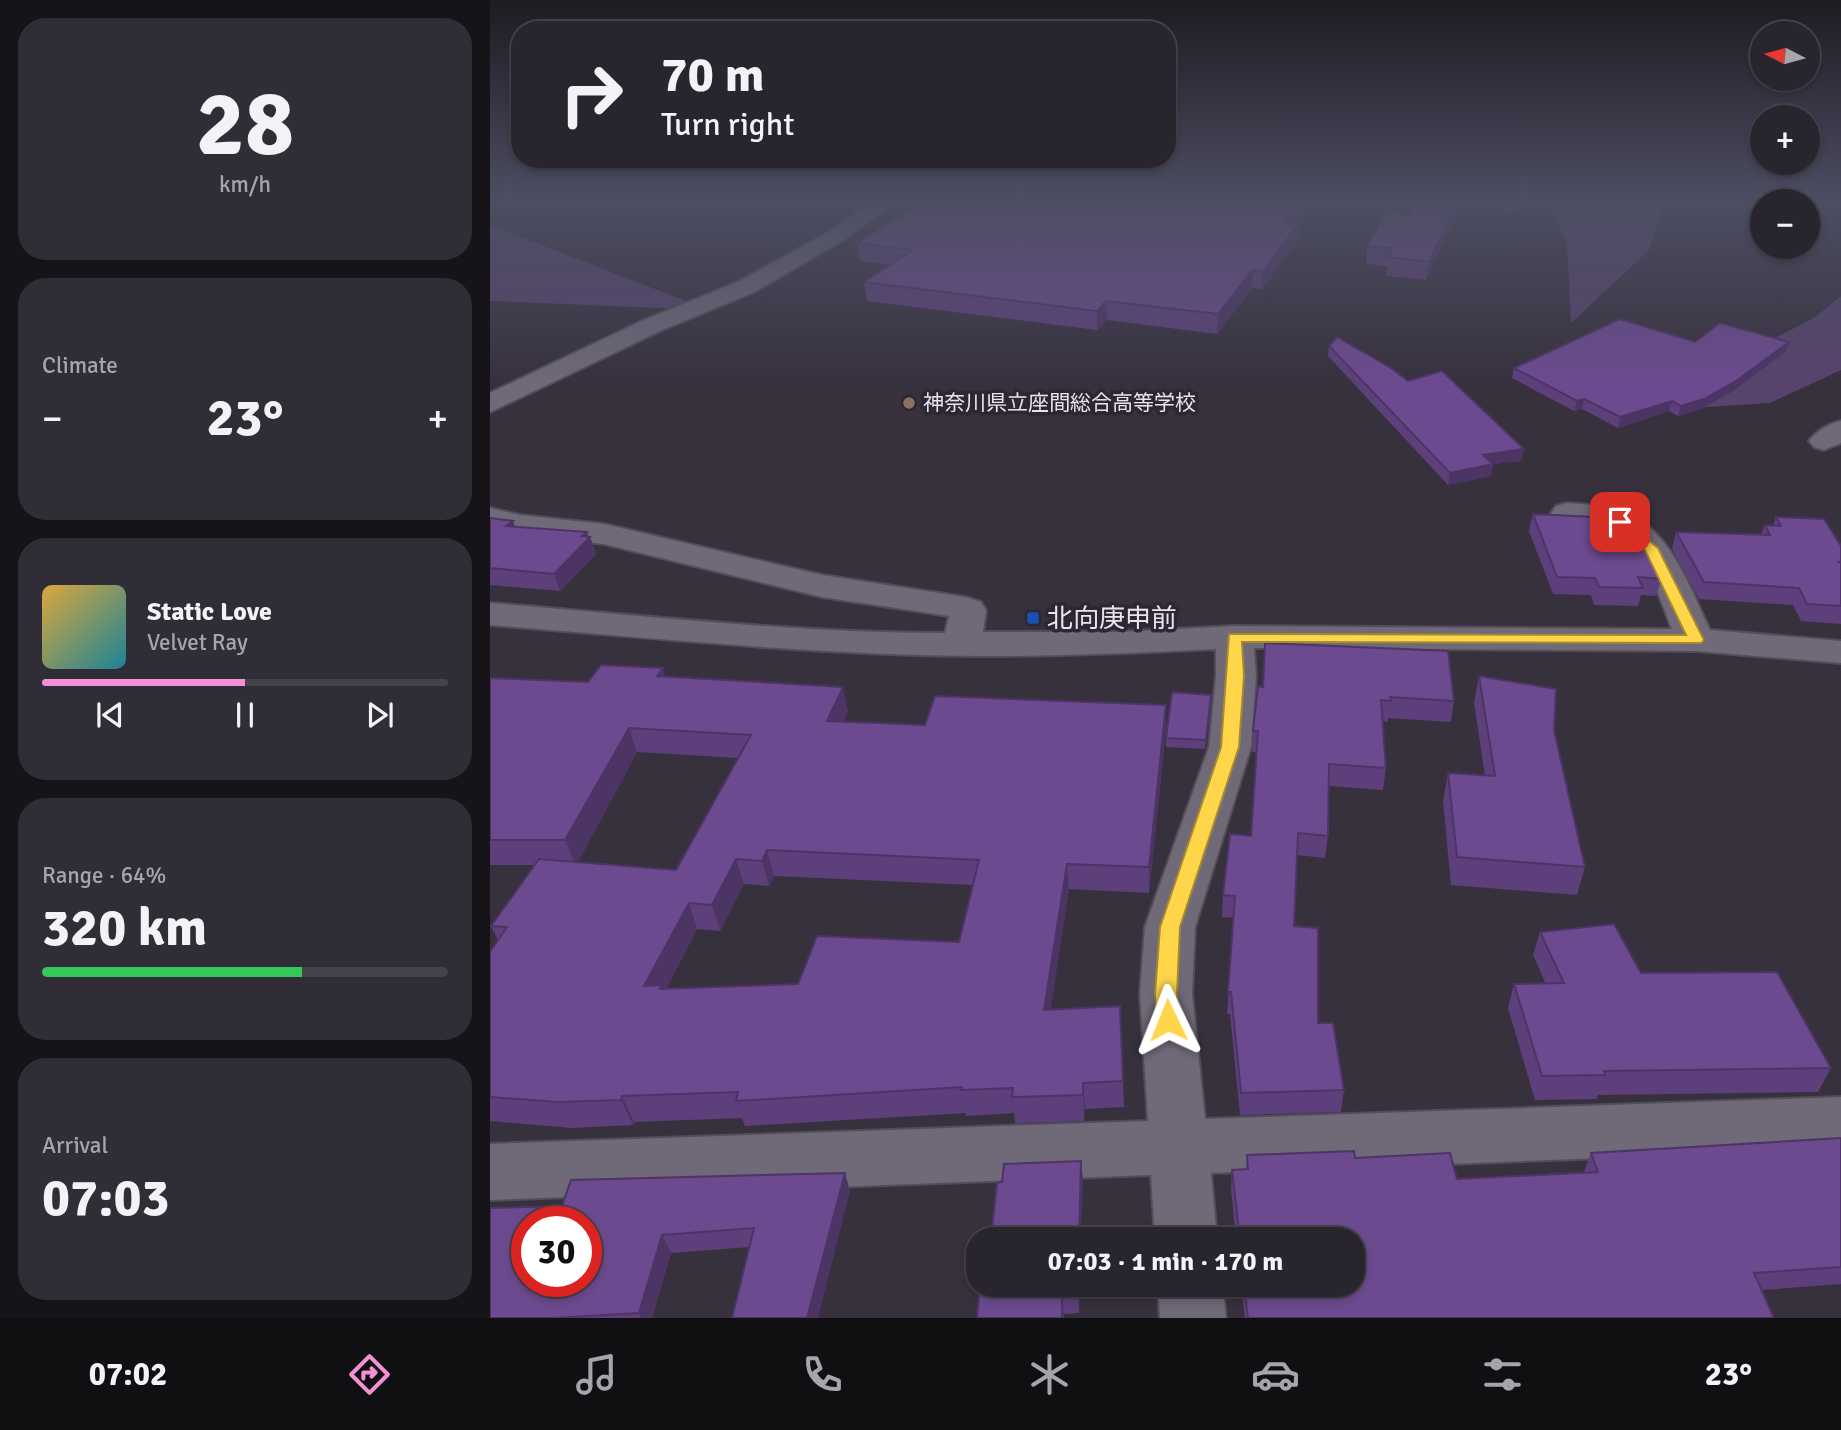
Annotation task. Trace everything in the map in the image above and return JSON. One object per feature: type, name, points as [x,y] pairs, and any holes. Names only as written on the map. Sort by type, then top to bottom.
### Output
[{"type":"street","points":[[490,404],[653,325],[746,287],[793,261]]},
{"type":"street","points":[[1567,513],[1593,515],[1620,522],[1651,548],[1696,640]]},
{"type":"street","points":[[490,518],[520,525],[604,534],[822,586],[952,605],[968,610],[962,645]]},
{"type":"street","points":[[491,615],[798,638],[962,645],[1118,643],[1234,637],[1696,640],[1841,652]]},
{"type":"street","points":[[1185,1227],[1166,994],[1170,927],[1230,747],[1236,676],[1234,637]]},
{"type":"street","points":[[490,1172],[1841,1123]]},
{"type":"street","points":[[1192,1297],[1194,1318]]},
{"type":"shaded area","points":[[490,261],[581,261],[709,310],[490,301]]},
{"type":"shaded area","points":[[1568,261],[1638,261],[1571,323]]},
{"type":"shaded area","points":[[1841,296],[1841,370],[1770,403],[1676,409],[1715,369],[1814,318]]},
{"type":"building","points":[[896,261],[1271,261],[1263,271],[1253,270],[1218,314],[1106,301],[1097,311],[864,282]]},
{"type":"building","points":[[1620,319],[1695,342],[1720,323],[1789,342],[1736,381],[1704,399],[1681,406],[1672,401],[1620,417],[1584,399],[1577,401],[1514,368]]},
{"type":"building","points":[[1337,337],[1408,381],[1442,371],[1524,449],[1483,455],[1493,464],[1450,473],[1329,346]]},
{"type":"building","points":[[1533,514],[1615,518],[1621,531],[1634,531],[1641,540],[1662,579],[1638,577],[1643,588],[1599,587],[1595,578],[1557,577]]},
{"type":"building","points":[[1776,517],[1824,519],[1841,546],[1841,606],[1807,604],[1799,588],[1704,582],[1676,532],[1770,535],[1765,525],[1781,526]]},
{"type":"building","points":[[490,518],[513,521],[506,526],[587,532],[582,536],[590,537],[554,574],[490,568]]},
{"type":"building","points":[[1265,643],[1448,651],[1454,701],[1390,697],[1391,701],[1381,700],[1386,768],[1329,764],[1328,836],[1298,833],[1294,926],[1318,928],[1318,1023],[1333,1023],[1344,1090],[1241,1093],[1231,992],[1228,992],[1235,896],[1223,895],[1230,834],[1251,836],[1258,731],[1253,731],[1258,686],[1263,687]]},
{"type":"building","points":[[601,665],[663,668],[657,676],[843,687],[827,721],[925,725],[935,696],[1166,705],[1149,867],[1067,864],[1044,1010],[1120,1006],[1123,1081],[1083,1083],[1083,1095],[1012,1097],[1013,1088],[961,1090],[962,1087],[736,1101],[738,1092],[622,1096],[621,1100],[558,1102],[490,1097],[490,952],[507,927],[491,926],[539,859],[676,870],[751,735],[629,728],[565,840],[490,840],[490,678],[588,682]],"holes":[[[767,850],[979,860],[959,942],[817,936],[798,984],[660,989],[661,985],[644,986],[689,903],[712,905],[736,859],[762,861]]]},
{"type":"building","points":[[1479,676],[1556,689],[1554,730],[1585,867],[1457,857],[1448,773],[1495,776]]},
{"type":"building","points":[[1172,692],[1211,695],[1206,740],[1166,738]]},
{"type":"building","points":[[1614,924],[1641,973],[1777,972],[1831,1068],[1604,1071],[1605,1075],[1542,1076],[1514,984],[1564,983],[1540,932]]},
{"type":"building","points":[[1841,1138],[1841,1267],[1754,1273],[1774,1318],[1248,1318],[1246,1297],[1365,1297],[1365,1227],[1239,1227],[1232,1170],[1248,1169],[1247,1155],[1354,1151],[1355,1158],[1450,1153],[1457,1179],[1598,1172],[1591,1153]]},
{"type":"building","points":[[1081,1161],[1079,1227],[992,1227],[997,1183],[1002,1182],[1004,1164]]},
{"type":"building","points":[[845,1173],[807,1318],[732,1318],[754,1228],[662,1235],[639,1313],[554,1318],[490,1318],[490,1208],[511,1207],[511,1297],[602,1297],[602,1206],[562,1206],[571,1180]]},
{"type":"building","points":[[979,1297],[1062,1297],[1062,1318],[977,1318]]},
{"type":"place","name":"神奈川県立座間総合高等学校","points":[[909,403]]},
{"type":"place","name":"北向庚申前","points":[[1033,618]]},
{"type":"route","points":[[1168,1020],[1166,994],[1170,927],[1214,803],[1230,747],[1236,676],[1234,637],[1696,640],[1651,548],[1620,522]]}]
